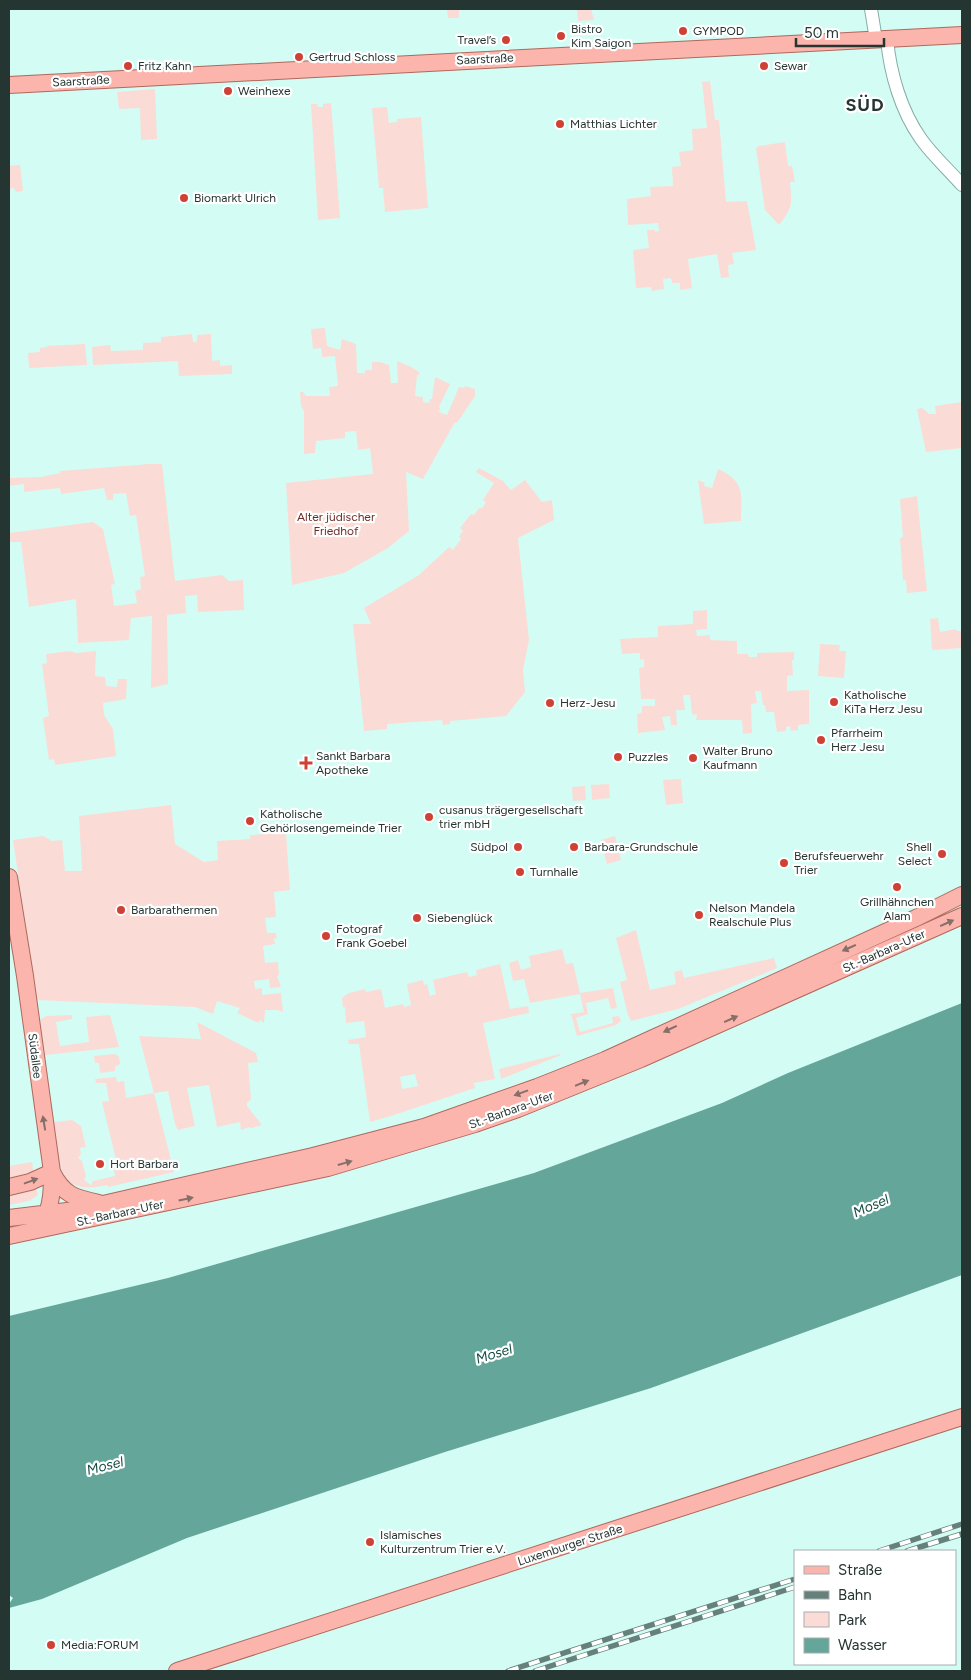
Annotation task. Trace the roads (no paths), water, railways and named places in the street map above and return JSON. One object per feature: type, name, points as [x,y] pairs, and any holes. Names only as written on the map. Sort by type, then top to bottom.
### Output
[{"type":"main road","name":"Saarstraße","points":[[9,85],[962,34]]},
{"type":"main road","name":"Südallee","points":[[9,877],[25,976],[52,1172],[48,1214],[36,1231]]},
{"type":"main road","name":"St.-Barbara-Ufer","points":[[9,1218],[48,1214],[103,1204],[314,1156],[424,1127],[537,1088],[605,1060],[916,918],[962,895]]},
{"type":"main road","name":"St.-Barbara-Ufer","points":[[9,1236],[328,1168],[475,1124],[518,1109],[641,1059],[962,916]]},
{"type":"main road","points":[[9,1187],[30,1182],[52,1172],[58,1184],[70,1195],[103,1204]]},
{"type":"main road","name":"Luxemburger Straße","points":[[177,1671],[962,1417]]},
{"type":"street","points":[[871,9],[904,108],[921,139],[962,185]]},
{"type":"water","name":"Mosel","points":[[962,1003],[962,1275],[651,1388],[445,1452],[187,1538],[42,1599],[9,1608],[13,1598],[9,1595],[9,1316],[168,1278],[534,1173],[722,1103],[788,1073]]},
{"type":"railway","points":[[882,1550],[962,1524]]},
{"type":"railway","points":[[910,1550],[962,1534]]},
{"type":"railway","points":[[508,1671],[794,1579]]},
{"type":"railway","points":[[535,1671],[794,1587]]},
{"type":"place","name":"GYMPOD","points":[[683,31]]},
{"type":"place","name":"Bistro Kim Saigon","points":[[561,36]]},
{"type":"place","name":"Travel’s","points":[[506,40]]},
{"type":"place","name":"Gertrud Schloss","points":[[299,57]]},
{"type":"place","name":"Fritz Kahn","points":[[128,66]]},
{"type":"place","name":"Sewar","points":[[764,66]]},
{"type":"place","name":"Weinhexe","points":[[228,91]]},
{"type":"place","name":"Matthias Lichter","points":[[560,124]]},
{"type":"place","name":"Biomarkt Ulrich","points":[[184,198]]},
{"type":"place","name":"Katholische KiTa Herz Jesu","points":[[834,702]]},
{"type":"place","name":"Herz-Jesu","points":[[550,703]]},
{"type":"place","name":"Pfarrheim Herz Jesu","points":[[821,740]]},
{"type":"place","name":"Puzzles","points":[[618,757]]},
{"type":"place","name":"Walter Bruno Kaufmann","points":[[693,758]]},
{"type":"place","name":"Sankt Barbara Apotheke","points":[[306,763]]},
{"type":"place","name":"cusanus trägergesellschaft trier mbH","points":[[429,817]]},
{"type":"place","name":"Katholische Gehörlosengemeinde Trier","points":[[250,821]]},
{"type":"place","name":"Südpol","points":[[518,847]]},
{"type":"place","name":"Barbara-Grundschule","points":[[574,847]]},
{"type":"place","name":"Shell Select","points":[[942,854]]},
{"type":"place","name":"Berufsfeuerwehr Trier","points":[[784,863]]},
{"type":"place","name":"Turnhalle","points":[[520,872]]},
{"type":"place","name":"Grillhähnchen Alam","points":[[897,887]]},
{"type":"place","name":"Barbarathermen","points":[[121,910]]},
{"type":"place","name":"Nelson Mandela Realschule Plus","points":[[699,915]]},
{"type":"place","name":"Siebenglück","points":[[417,918]]},
{"type":"place","name":"Fotograf Frank Goebel","points":[[326,936]]},
{"type":"place","name":"Hort Barbara","points":[[100,1164]]},
{"type":"place","name":"Islamisches Kulturzentrum Trier e.V.","points":[[370,1542]]},
{"type":"place","name":"Media:FORUM","points":[[51,1645]]},
{"type":"district","name":"SÜD","points":[[865,105]]},
{"type":"park label","name":"Alter jüdischer Friedhof","points":[[336,524]]}]
